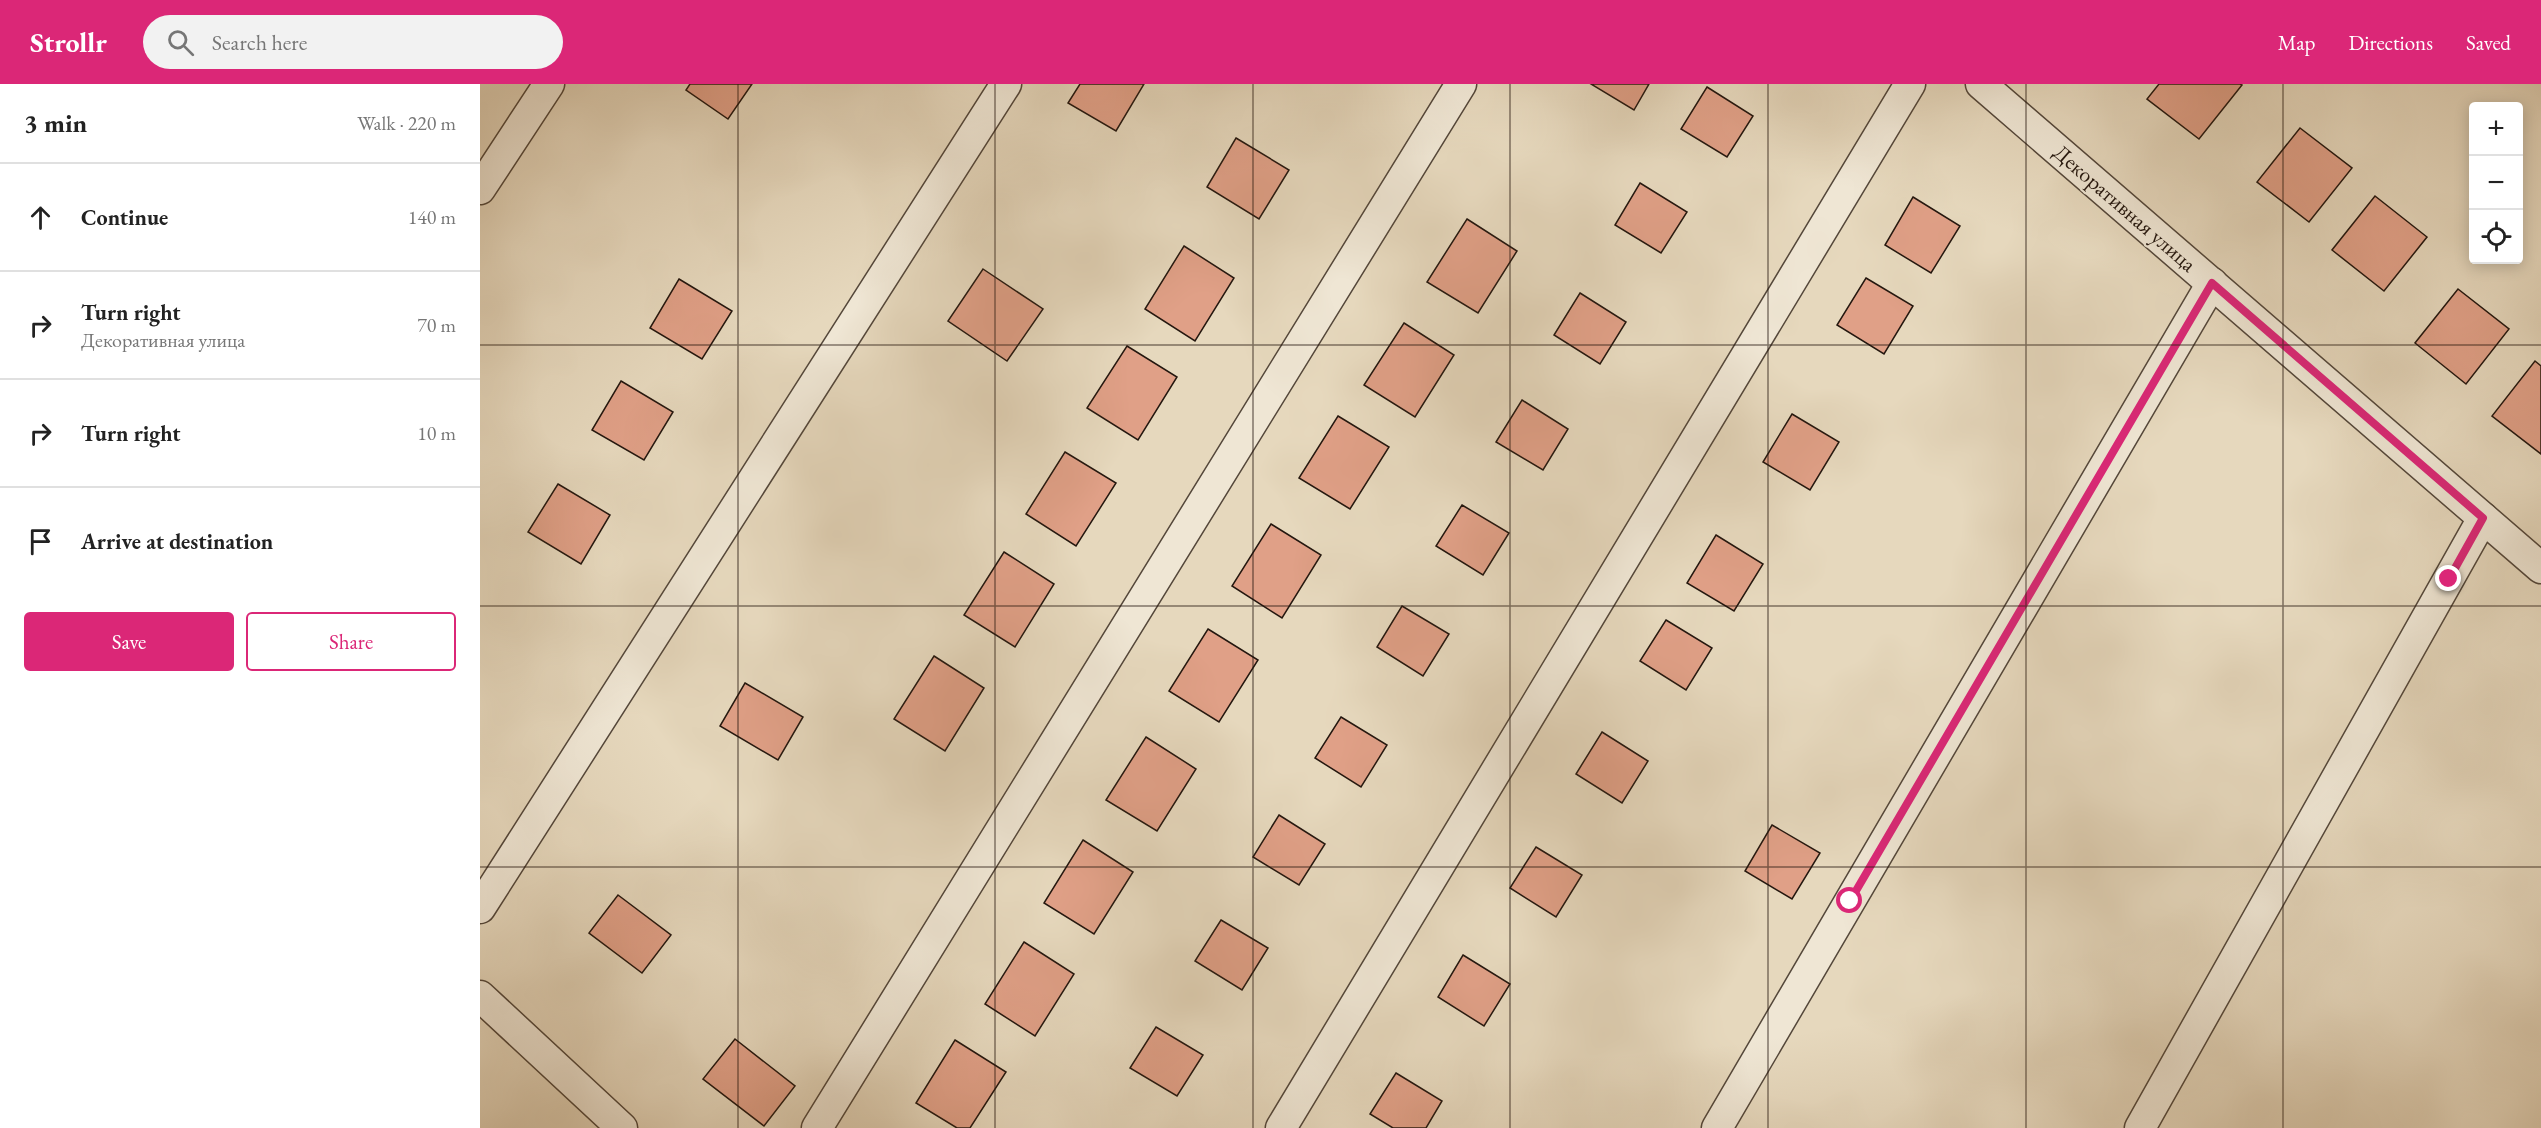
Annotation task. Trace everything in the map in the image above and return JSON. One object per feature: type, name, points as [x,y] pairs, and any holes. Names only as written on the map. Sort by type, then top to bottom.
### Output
[{"type":"street","points":[[480,189],[549,84]]},
{"type":"street","points":[[480,908],[1006,84]]},
{"type":"street","points":[[817,1128],[1461,84]]},
{"type":"street","points":[[1281,1128],[1910,84]]},
{"type":"street","name":"Декоративная улица","points":[[1981,84],[2541,568]]},
{"type":"street","points":[[1717,1128],[2212,283]]},
{"type":"street","points":[[2140,1128],[2483,518]]},
{"type":"street","points":[[480,996],[622,1128]]},
{"type":"building","points":[[690,84],[752,84],[728,119],[686,90]]},
{"type":"building","points":[[1080,84],[1144,84],[1116,131],[1068,103]]},
{"type":"building","points":[[1591,84],[1649,84],[1634,110]]},
{"type":"building","points":[[2159,84],[2242,85],[2199,139],[2147,99]]},
{"type":"building","points":[[1707,87],[1753,116],[1727,157],[1681,129]]},
{"type":"building","points":[[2300,128],[2352,168],[2309,222],[2257,182]]},
{"type":"building","points":[[1236,138],[1289,170],[1259,219],[1207,187]]},
{"type":"building","points":[[1640,183],[1687,212],[1661,253],[1615,225]]},
{"type":"building","points":[[2375,196],[2427,237],[2384,291],[2332,250]]},
{"type":"building","points":[[1913,197],[1960,226],[1931,273],[1885,245]]},
{"type":"building","points":[[1467,219],[1517,251],[1478,313],[1427,282]]},
{"type":"building","points":[[1184,246],[1234,278],[1195,341],[1145,309]]},
{"type":"building","points":[[983,269],[1043,309],[1007,361],[948,321]]},
{"type":"building","points":[[1866,278],[1913,306],[1884,354],[1837,325]]},
{"type":"building","points":[[679,279],[732,311],[702,359],[650,328]]},
{"type":"building","points":[[2458,289],[2509,329],[2466,384],[2415,343]]},
{"type":"building","points":[[1580,293],[1626,322],[1600,364],[1554,335]]},
{"type":"building","points":[[1404,323],[1454,355],[1415,417],[1364,385]]},
{"type":"building","points":[[1127,346],[1177,377],[1138,440],[1087,408]]},
{"type":"building","points":[[2535,361],[2541,366],[2541,454],[2492,416]]},
{"type":"building","points":[[621,381],[673,412],[644,460],[592,430]]},
{"type":"building","points":[[1522,400],[1568,429],[1543,470],[1496,442]]},
{"type":"building","points":[[1792,414],[1839,442],[1810,490],[1763,462]]},
{"type":"building","points":[[1338,416],[1389,447],[1350,509],[1299,478]]},
{"type":"building","points":[[1065,452],[1116,483],[1076,546],[1026,514]]},
{"type":"building","points":[[558,484],[610,515],[581,564],[528,532]]},
{"type":"building","points":[[1462,505],[1509,533],[1483,575],[1436,546]]},
{"type":"building","points":[[1271,524],[1321,555],[1282,618],[1232,586]]},
{"type":"building","points":[[1716,535],[1763,564],[1734,611],[1687,583]]},
{"type":"building","points":[[1004,552],[1054,584],[1015,647],[964,615]]},
{"type":"building","points":[[1402,606],[1449,634],[1423,676],[1377,647]]},
{"type":"building","points":[[1666,620],[1712,648],[1686,690],[1640,661]]},
{"type":"building","points":[[1208,629],[1258,660],[1219,722],[1169,691]]},
{"type":"building","points":[[934,656],[984,688],[945,751],[894,719]]},
{"type":"building","points":[[745,683],[803,717],[778,760],[720,726]]},
{"type":"building","points":[[1341,717],[1387,745],[1361,787],[1315,758]]},
{"type":"building","points":[[1602,732],[1648,761],[1622,803],[1576,774]]},
{"type":"building","points":[[1146,737],[1196,769],[1157,831],[1106,800]]},
{"type":"building","points":[[1279,815],[1325,844],[1299,885],[1253,857]]},
{"type":"building","points":[[1772,825],[1820,853],[1792,899],[1745,871]]},
{"type":"building","points":[[1083,840],[1133,872],[1094,934],[1044,903]]},
{"type":"building","points":[[1536,847],[1582,875],[1556,917],[1510,888]]},
{"type":"building","points":[[618,895],[671,935],[642,973],[589,933]]},
{"type":"building","points":[[1221,920],[1268,948],[1242,990],[1195,961]]},
{"type":"building","points":[[1024,942],[1074,974],[1035,1036],[985,1004]]},
{"type":"building","points":[[1463,955],[1510,984],[1484,1026],[1438,997]]},
{"type":"building","points":[[1156,1027],[1203,1055],[1177,1096],[1130,1068]]},
{"type":"building","points":[[735,1039],[795,1086],[764,1126],[703,1079]]},
{"type":"building","points":[[955,1040],[1006,1072],[970,1128],[957,1128],[916,1103]]},
{"type":"building","points":[[1396,1073],[1442,1101],[1426,1128],[1393,1128],[1370,1114]]},
{"type":"route","points":[[1850,901],[2212,283],[2483,518],[2449,579]]}]
